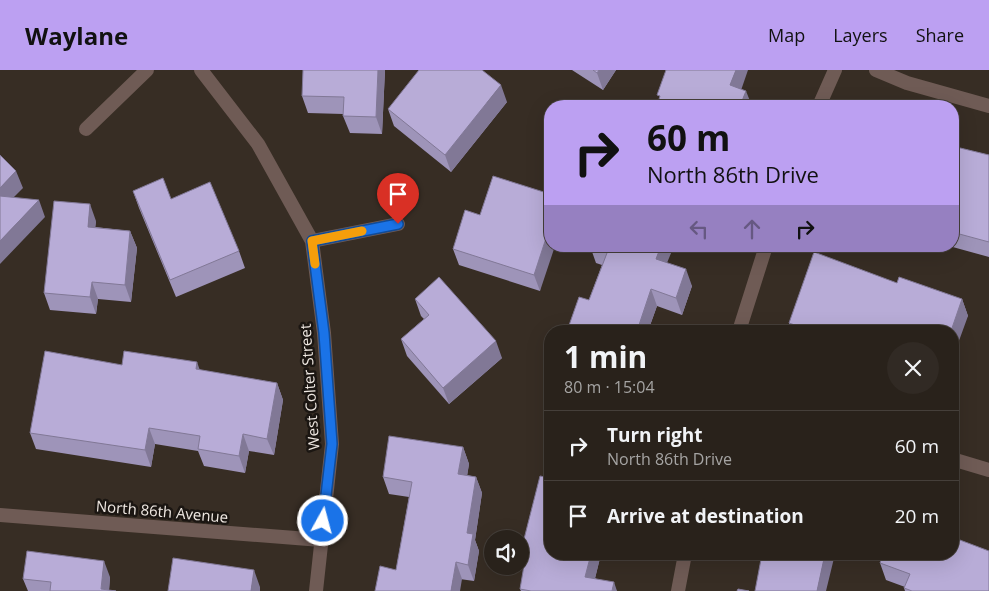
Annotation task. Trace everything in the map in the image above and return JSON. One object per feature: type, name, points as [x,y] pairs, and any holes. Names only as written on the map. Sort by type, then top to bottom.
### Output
[{"type":"street","points":[[86,129],[146,70]]},
{"type":"street","points":[[201,70],[258,144],[312,241],[398,224]]},
{"type":"street","points":[[822,100],[834,70]]},
{"type":"street","points":[[876,70],[907,83],[989,106]]},
{"type":"street","name":"West Colter Street","points":[[312,241],[324,333],[332,444],[316,591]]},
{"type":"street","points":[[740,325],[764,252]]},
{"type":"street","points":[[959,461],[989,470]]},
{"type":"street","name":"North 86th Avenue","points":[[0,515],[321,540]]},
{"type":"street","points":[[678,591],[684,560]]},
{"type":"building","points":[[303,70],[378,70],[376,117],[343,116],[344,97],[302,96]]},
{"type":"building","points":[[419,70],[482,70],[501,85],[445,155],[388,109]]},
{"type":"building","points":[[666,70],[736,70],[730,85],[746,91],[742,100],[659,100],[660,96],[657,95]]},
{"type":"building","points":[[959,148],[989,155],[989,242],[959,234]]},
{"type":"building","points":[[0,155],[16,171],[0,188]]},
{"type":"building","points":[[493,176],[544,192],[544,244],[534,275],[453,249],[465,210],[480,215]]},
{"type":"building","points":[[163,178],[171,199],[210,182],[239,251],[170,280],[133,191]]},
{"type":"building","points":[[0,196],[39,200],[0,241]]},
{"type":"building","points":[[54,201],[90,204],[88,227],[130,231],[125,285],[92,282],[90,297],[44,293]]},
{"type":"building","points":[[605,252],[659,252],[656,259],[686,269],[676,298],[651,289],[639,325],[569,325],[579,297],[589,300],[607,253]]},
{"type":"building","points":[[814,252],[897,283],[899,277],[962,299],[953,325],[795,325],[789,323]]},
{"type":"building","points":[[439,277],[496,341],[443,388],[401,339],[429,315],[415,299]]},
{"type":"building","points":[[45,351],[122,365],[124,351],[197,362],[196,369],[277,383],[267,439],[243,434],[239,456],[198,449],[200,436],[149,428],[145,450],[30,433]]},
{"type":"building","points":[[389,436],[463,447],[458,474],[476,477],[467,533],[473,534],[468,565],[456,562],[451,591],[375,591],[380,566],[396,570],[412,482],[383,477]]},
{"type":"building","points":[[540,476],[544,477],[544,560],[589,560],[585,577],[614,582],[612,591],[531,591],[520,589],[522,575],[529,575],[529,530],[526,530]]},
{"type":"building","points":[[959,540],[989,551],[989,591],[912,591],[904,588],[910,574],[880,563],[881,560],[959,560]]},
{"type":"building","points":[[27,551],[104,561],[101,589],[116,591],[50,591],[51,582],[23,579]]},
{"type":"building","points":[[173,558],[254,570],[251,591],[168,591]]},
{"type":"building","points":[[761,560],[824,560],[817,591],[755,591]]},
{"type":"slow traffic","points":[[315,264],[312,241],[362,231]]},
{"type":"route","points":[[323,521],[332,444],[324,333],[312,241],[398,224]]}]
